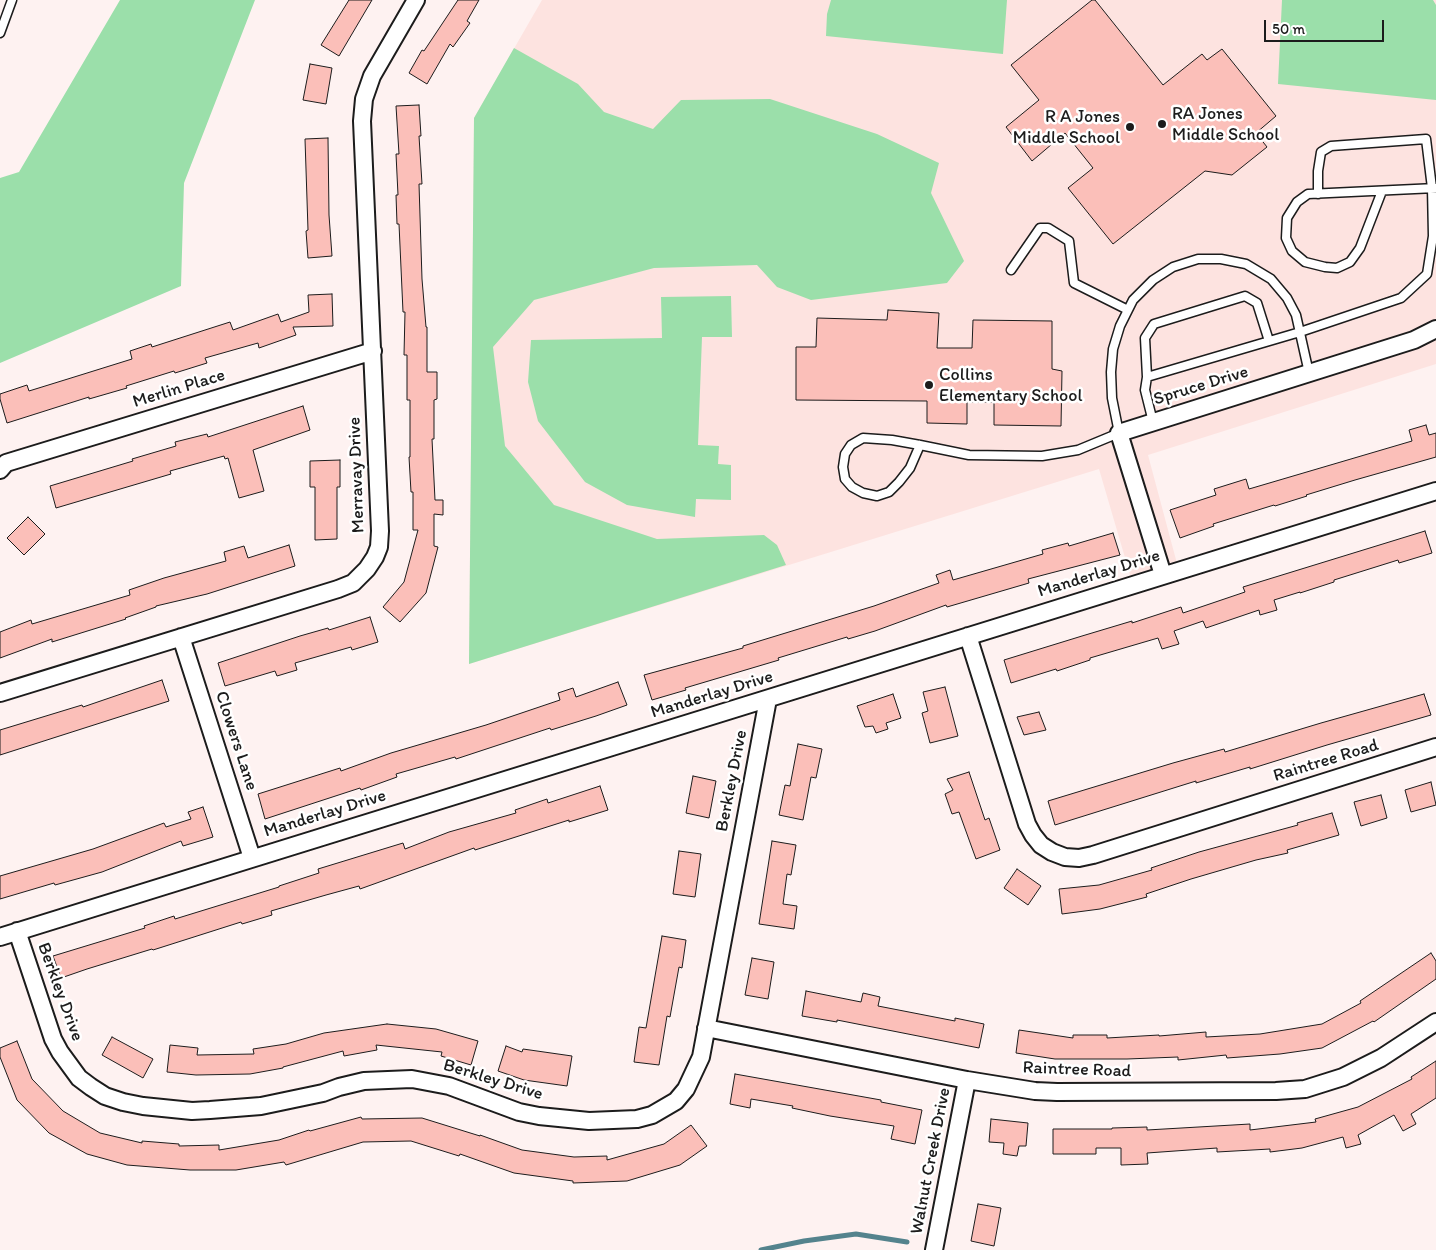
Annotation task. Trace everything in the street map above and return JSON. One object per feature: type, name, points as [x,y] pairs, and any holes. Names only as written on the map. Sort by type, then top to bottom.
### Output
[{"type":"street","name":"Merravay Drive","points":[[0,693],[338,589],[353,583],[371,563],[379,547],[380,531],[362,122],[364,100],[372,76],[416,0]]},
{"type":"street","name":"Spruce Drive","points":[[1119,433],[1414,340],[1436,329]]},
{"type":"street","name":"Merlin Place","points":[[0,470],[6,463],[373,351]]},
{"type":"street","points":[[1119,433],[1163,575]]},
{"type":"street","name":"Manderlay Drive","points":[[0,937],[1436,491]]},
{"type":"street","name":"Raintree Road","points":[[968,636],[1027,824],[1041,845],[1065,857],[1079,858],[1093,855],[1436,747]]},
{"type":"street","name":"Clowers Lane","points":[[181,637],[252,858]]},
{"type":"street","name":"Berkley Drive","points":[[17,932],[53,1039],[60,1052],[79,1078],[91,1088],[105,1096],[123,1102],[192,1111],[261,1106],[364,1082],[412,1079],[449,1086],[520,1112],[538,1116],[589,1121],[637,1119],[652,1116],[676,1101],[686,1090],[701,1057],[768,699]]},
{"type":"street","name":"Raintree Road","points":[[706,1028],[967,1080],[1035,1091],[1276,1091],[1305,1088],[1343,1077],[1373,1062],[1436,1022]]},
{"type":"street","name":"Walnut Creek Drive","points":[[934,1250],[967,1080]]},
{"type":"lane","points":[[0,33],[12,0]]},
{"type":"lane","points":[[1148,377],[1300,332],[1401,298],[1427,274],[1433,236],[1434,188],[1426,139],[1331,146],[1321,152],[1318,171],[1318,194]]},
{"type":"lane","points":[[1382,191],[1360,248],[1350,262],[1337,268],[1325,267],[1305,262],[1292,251],[1286,238],[1287,218],[1297,202],[1308,194],[1434,188]]},
{"type":"lane","points":[[1011,270],[1040,228],[1048,228],[1068,241],[1074,283],[1128,310]]},
{"type":"lane","points":[[920,445],[910,468],[888,492],[877,496],[863,494],[852,487],[845,479],[842,468],[845,454],[851,445],[863,438],[892,440],[920,445],[969,455],[1042,456],[1078,450],[1119,433],[1112,398],[1111,372],[1113,349],[1120,326],[1133,300],[1153,280],[1173,267],[1198,259],[1221,259],[1246,264],[1271,279],[1287,298],[1296,315],[1310,373]]},
{"type":"lane","points":[[1153,422],[1145,390],[1148,377],[1145,338],[1154,324],[1246,296],[1257,303],[1269,341]]},
{"type":"shaded area","points":[[542,0],[1436,0],[1436,364],[1148,455],[1179,571],[1133,585],[1099,469],[469,664],[474,118]]},
{"type":"green space","points":[[120,0],[255,0],[184,183],[181,286],[0,363],[0,178],[19,172]]},
{"type":"green space","points":[[831,0],[1007,0],[1003,54],[826,36],[827,14]]},
{"type":"green space","points":[[1282,0],[1433,0],[1436,5],[1436,100],[1278,84]]},
{"type":"green space","points":[[514,48],[578,84],[604,112],[653,129],[681,100],[770,99],[877,134],[939,163],[931,193],[964,261],[947,283],[811,300],[777,287],[757,265],[654,268],[534,300],[493,347],[505,446],[554,505],[657,539],[764,535],[777,545],[786,565],[469,664],[474,118]]},
{"type":"green space","points":[[731,296],[732,337],[702,337],[698,445],[719,446],[718,464],[731,465],[731,500],[696,499],[695,517],[627,505],[585,482],[538,421],[528,382],[531,340],[662,338],[661,297]]},
{"type":"building","points":[[349,0],[372,0],[339,56],[321,45]]},
{"type":"building","points":[[458,0],[479,0],[467,21],[470,23],[453,47],[450,44],[427,84],[409,73],[422,50],[424,51]]},
{"type":"building","name":"RA Jones Middle School","points":[[1092,0],[1095,0],[1163,85],[1202,54],[1207,60],[1222,49],[1276,116],[1256,133],[1267,147],[1232,175],[1205,171],[1113,244],[1068,188],[1093,168],[1065,133],[1032,161],[1006,127],[1039,100],[1011,65]]},
{"type":"building","points":[[310,64],[332,68],[326,104],[303,100]]},
{"type":"building","points":[[419,105],[422,184],[419,184],[422,279],[427,327],[427,372],[437,372],[437,399],[434,400],[434,439],[432,439],[435,500],[443,500],[443,515],[434,514],[434,546],[438,547],[426,593],[400,622],[383,607],[404,582],[418,530],[413,530],[413,492],[411,492],[409,457],[410,400],[407,400],[407,355],[404,355],[405,312],[403,312],[399,224],[397,224],[396,154],[399,154],[396,106]]},
{"type":"building","points":[[328,138],[329,215],[332,256],[308,258],[305,139]]},
{"type":"building","points":[[332,294],[333,326],[293,327],[296,335],[259,348],[258,343],[205,358],[207,363],[175,373],[174,371],[126,386],[127,388],[89,399],[89,397],[7,423],[0,394],[27,385],[29,391],[132,359],[130,351],[151,344],[152,347],[230,322],[233,330],[278,314],[281,322],[309,312],[308,295]]},
{"type":"building","name":"Collins Elementary School","points":[[888,310],[939,313],[937,348],[972,348],[973,320],[1052,321],[1052,369],[1062,371],[1061,426],[994,425],[994,402],[967,402],[967,424],[927,423],[927,401],[796,400],[796,347],[816,347],[817,318],[887,320]]},
{"type":"building","points":[[303,406],[310,430],[253,450],[264,491],[239,498],[228,458],[225,459],[224,456],[170,471],[171,474],[56,508],[50,486],[176,446],[175,442],[207,434],[208,437]]},
{"type":"building","points":[[1426,425],[1429,435],[1436,433],[1436,457],[1213,524],[1214,526],[1180,538],[1170,510],[1216,495],[1214,489],[1246,479],[1249,489],[1412,441],[1409,430]]},
{"type":"building","points":[[340,460],[340,487],[337,487],[337,539],[315,540],[315,487],[310,487],[310,461]]},
{"type":"building","points":[[28,517],[45,534],[24,555],[7,538]]},
{"type":"building","points":[[1425,531],[1432,553],[1399,563],[1398,560],[1274,600],[1277,610],[1260,615],[1259,610],[1206,628],[1203,621],[1174,631],[1179,644],[1162,649],[1158,638],[1090,658],[1090,660],[1057,671],[1056,669],[1011,683],[1004,660],[1181,607],[1183,613],[1245,592],[1243,587]]},
{"type":"building","points":[[1113,533],[1120,555],[1028,579],[1029,583],[947,607],[946,605],[875,631],[848,639],[847,637],[778,658],[779,660],[685,688],[686,690],[652,700],[644,675],[743,648],[743,646],[874,606],[939,583],[936,575],[950,570],[953,580],[1043,554],[1042,550],[1068,543],[1069,546]]},
{"type":"building","points":[[289,545],[295,566],[207,594],[156,606],[126,619],[52,642],[52,639],[0,658],[0,632],[31,620],[32,624],[130,595],[129,590],[226,561],[224,552],[244,546],[248,558]]},
{"type":"building","points":[[370,617],[378,642],[352,650],[351,647],[295,663],[297,670],[277,676],[275,671],[225,686],[218,663],[300,636],[328,628],[329,630]]},
{"type":"building","points":[[162,680],[169,701],[0,755],[0,730],[82,705],[83,707]]},
{"type":"building","points":[[618,682],[627,705],[456,759],[455,757],[396,774],[397,777],[361,790],[360,788],[265,819],[258,794],[340,768],[341,771],[391,753],[486,725],[560,700],[558,693],[573,688],[576,697]]},
{"type":"building","points":[[945,687],[958,736],[930,743],[922,713],[928,711],[923,692]]},
{"type":"building","points":[[893,694],[901,718],[886,723],[888,729],[876,733],[873,726],[865,727],[857,706]]},
{"type":"building","points":[[1424,694],[1431,715],[1250,769],[1250,767],[1196,783],[1196,781],[1055,825],[1048,801],[1173,763],[1224,749],[1225,752]]},
{"type":"building","points":[[1039,712],[1046,730],[1024,735],[1017,717]]},
{"type":"building","points":[[798,744],[822,749],[816,778],[811,777],[803,820],[779,815],[785,785],[790,786]]},
{"type":"building","points":[[969,772],[985,820],[989,818],[1000,850],[976,859],[959,812],[952,814],[945,794],[953,790],[947,779]]},
{"type":"building","points":[[693,776],[716,781],[709,818],[686,813]]},
{"type":"building","points":[[1431,782],[1436,805],[1411,812],[1405,790]]},
{"type":"building","points":[[600,786],[608,810],[569,822],[569,820],[475,850],[474,848],[360,889],[359,886],[271,911],[272,915],[242,924],[241,922],[61,978],[53,956],[145,928],[144,926],[174,916],[175,919],[279,887],[319,873],[318,869],[403,843],[405,849],[449,832],[516,813],[515,810],[547,799],[548,803]]},
{"type":"building","points":[[1381,795],[1387,818],[1361,826],[1354,802]]},
{"type":"building","points":[[203,807],[213,837],[183,846],[181,841],[102,872],[55,885],[54,883],[0,899],[0,876],[93,849],[164,823],[166,827],[191,819],[188,812]]},
{"type":"building","points":[[1332,813],[1339,835],[1287,850],[1288,853],[1256,860],[1191,879],[1146,894],[1147,897],[1100,909],[1062,914],[1059,889],[1099,885],[1152,870],[1151,868],[1199,852],[1298,825],[1297,823]]},
{"type":"building","points":[[772,841],[796,845],[791,875],[787,874],[783,904],[797,906],[794,929],[759,924]]},
{"type":"building","points":[[679,851],[701,854],[695,897],[673,894]]},
{"type":"building","points":[[1017,869],[1041,886],[1028,905],[1004,888]]},
{"type":"building","points":[[662,936],[686,940],[682,968],[679,967],[670,1017],[667,1016],[659,1065],[634,1062],[639,1027],[646,1028]]},
{"type":"building","points":[[1431,953],[1436,961],[1436,979],[1374,1022],[1322,1048],[1280,1054],[1227,1058],[1226,1055],[1178,1060],[1178,1057],[1055,1059],[1016,1053],[1019,1030],[1073,1038],[1073,1035],[1107,1035],[1107,1038],[1206,1032],[1206,1037],[1260,1034],[1322,1024],[1361,1003],[1360,1001]]},
{"type":"building","points":[[752,958],[774,962],[768,999],[745,995]]},
{"type":"building","points":[[806,991],[861,1002],[863,993],[880,997],[878,1006],[955,1021],[955,1018],[984,1024],[979,1048],[837,1020],[837,1022],[802,1016]]},
{"type":"building","points":[[387,1024],[436,1029],[478,1041],[471,1065],[441,1056],[442,1052],[376,1045],[377,1050],[344,1056],[343,1051],[283,1068],[250,1074],[196,1075],[167,1072],[170,1045],[198,1048],[197,1055],[254,1054],[253,1049],[286,1044],[324,1033]]},
{"type":"building","points":[[112,1037],[153,1059],[143,1078],[102,1055]]},
{"type":"building","points":[[17,1041],[32,1079],[63,1111],[100,1133],[142,1143],[142,1141],[179,1144],[179,1146],[219,1145],[219,1150],[279,1140],[309,1130],[361,1117],[362,1119],[422,1118],[522,1150],[574,1157],[607,1156],[607,1160],[664,1144],[691,1125],[707,1146],[680,1165],[627,1181],[573,1183],[573,1181],[514,1173],[460,1154],[459,1156],[411,1141],[363,1142],[286,1165],[284,1162],[236,1170],[190,1170],[127,1165],[87,1154],[49,1133],[17,1100],[0,1057],[0,1048]]},
{"type":"building","points":[[506,1046],[522,1052],[523,1049],[572,1056],[567,1086],[524,1080],[498,1071]]},
{"type":"building","points":[[1436,1061],[1436,1098],[1411,1114],[1416,1124],[1403,1131],[1394,1115],[1358,1135],[1361,1144],[1346,1148],[1343,1137],[1302,1148],[1270,1152],[1270,1149],[1217,1152],[1217,1148],[1147,1153],[1148,1164],[1121,1165],[1121,1148],[1096,1148],[1096,1154],[1053,1154],[1053,1129],[1147,1127],[1147,1130],[1250,1124],[1250,1130],[1316,1122],[1315,1119],[1358,1107],[1412,1079],[1411,1077]]},
{"type":"building","points":[[735,1074],[881,1100],[881,1102],[922,1110],[915,1144],[891,1139],[894,1126],[830,1116],[792,1108],[793,1106],[751,1099],[750,1108],[730,1104]]},
{"type":"building","points":[[991,1119],[1028,1123],[1026,1146],[1019,1146],[1017,1156],[1003,1154],[1004,1143],[989,1142]]},
{"type":"building","points":[[978,1204],[1001,1208],[994,1246],[971,1241]]},
{"type":"waterway","points":[[761,1250],[804,1241],[856,1234],[907,1242]]},
{"type":"place","name":"RA Jones Middle School","points":[[1162,124]]},
{"type":"place","name":"R A Jones Middle School","points":[[1130,127]]},
{"type":"place","name":"Collins Elementary School","points":[[929,385]]}]
